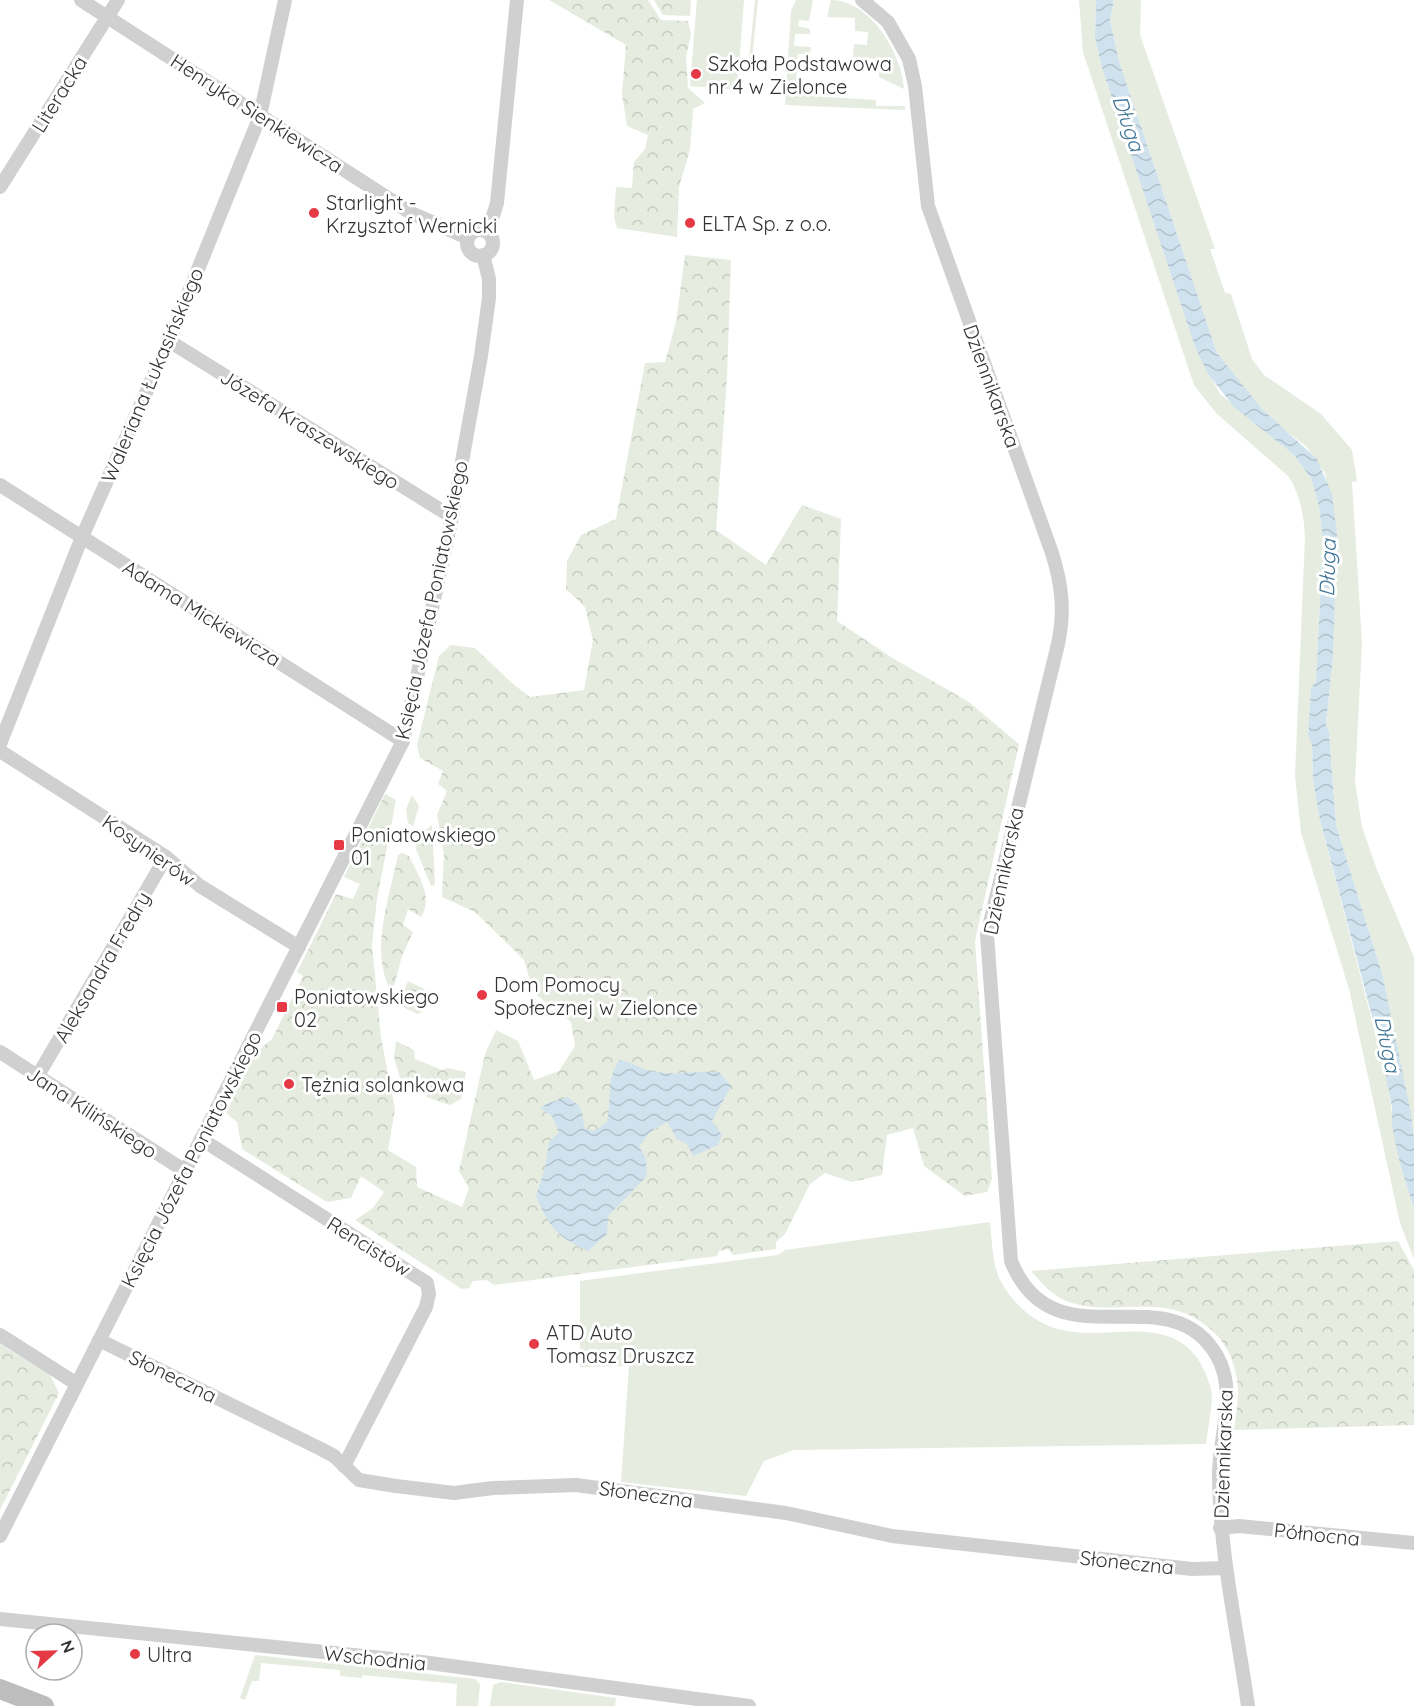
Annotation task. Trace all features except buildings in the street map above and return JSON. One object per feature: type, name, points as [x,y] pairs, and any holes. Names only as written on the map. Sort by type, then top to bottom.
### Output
[{"type":"main road","points":[[0,1689],[45,1706]]},
{"type":"street","name":"Henryka Sienkiewicza","points":[[81,0],[418,217],[468,238]]},
{"type":"street","name":"Literacka","points":[[0,187],[117,0]]},
{"type":"street","name":"Waleriana Łukasińskiego","points":[[0,744],[82,537],[169,341],[260,116],[285,0]]},
{"type":"street","points":[[488,232],[476,230],[468,238],[471,251],[483,255],[490,251],[493,243],[488,232],[497,203],[517,0]]},
{"type":"street","name":"Dziennikarska","points":[[862,0],[888,22],[909,59],[915,86],[928,206],[1052,553],[1062,593],[1059,637],[987,934],[996,1084],[1011,1261],[1029,1291],[1059,1312],[1076,1316],[1171,1319],[1197,1332],[1211,1347],[1222,1366],[1226,1385],[1220,1456],[1220,1528],[1248,1706]]},
{"type":"street","name":"Księcia Józefa Poniatowskiego","points":[[0,1536],[403,741],[452,517],[489,312],[489,279],[483,255]]},
{"type":"street","name":"Józefa Kraszewskiego","points":[[169,341],[452,517]]},
{"type":"street","name":"Adama Mickiewicza","points":[[0,485],[403,741]]},
{"type":"street","name":"Kosynierów","points":[[0,751],[166,857],[200,886],[299,947]]},
{"type":"street","name":"Aleksandra Fredry","points":[[37,1077],[166,857]]},
{"type":"street","name":"Jana Kilińskiego","points":[[0,1052],[185,1171]]},
{"type":"street","name":"Rencistów","points":[[201,1139],[427,1283],[429,1294],[426,1307],[345,1466]]},
{"type":"street","points":[[0,1335],[77,1384]]},
{"type":"street","name":"Słoneczna","points":[[99,1340],[321,1449],[345,1466],[359,1480],[454,1493],[493,1488],[576,1485],[786,1512],[892,1536],[1192,1569],[1226,1568]]},
{"type":"street","name":"Północna","points":[[1220,1528],[1239,1526],[1414,1543]]},
{"type":"street","name":"Wschodnia","points":[[0,1619],[422,1662],[749,1706]]},
{"type":"green space","points":[[549,0],[648,0],[661,20],[688,21],[691,35],[686,56],[688,88],[705,103],[693,109],[690,150],[679,187],[677,237],[617,228],[614,217],[616,187],[632,188],[634,162],[645,149],[648,135],[627,126],[622,94],[626,45]]},
{"type":"green space","points":[[654,0],[691,0],[690,16],[663,15]]},
{"type":"green space","points":[[697,0],[744,0],[737,90],[690,86]]},
{"type":"green space","points":[[755,0],[758,0],[752,60],[749,60]]},
{"type":"green space","points":[[796,0],[813,0],[809,21],[799,20],[798,26],[810,29],[810,34],[795,34],[794,46],[811,47],[810,54],[798,54],[795,95],[876,100],[876,106],[905,106],[905,110],[785,105],[791,11]]},
{"type":"green space","points":[[831,0],[845,2],[859,9],[881,31],[897,60],[904,89],[879,77],[880,59],[853,57],[854,44],[867,45],[868,32],[855,31],[855,18],[827,17]]},
{"type":"green space","points":[[1079,0],[1096,0],[1095,38],[1102,68],[1195,347],[1220,394],[1293,454],[1311,478],[1319,507],[1323,540],[1316,681],[1311,688],[1308,735],[1312,745],[1313,780],[1319,816],[1387,1079],[1399,1160],[1414,1209],[1414,1259],[1400,1223],[1349,989],[1301,833],[1295,776],[1305,537],[1301,506],[1289,477],[1216,413],[1194,385],[1083,52]]},
{"type":"green space","points":[[1114,0],[1141,0],[1140,35],[1215,249],[1210,249],[1225,293],[1231,294],[1252,359],[1264,375],[1321,414],[1352,450],[1357,481],[1352,482],[1362,643],[1355,782],[1362,827],[1377,870],[1414,957],[1414,1141],[1383,977],[1336,825],[1329,732],[1326,724],[1333,657],[1337,535],[1325,473],[1306,446],[1278,425],[1251,398],[1217,353],[1119,61],[1110,20]]},
{"type":"green space","points":[[685,255],[731,260],[727,377],[716,530],[766,565],[802,505],[841,519],[837,621],[894,659],[969,702],[1019,744],[975,941],[992,1179],[987,1192],[965,1196],[924,1166],[913,1128],[887,1135],[882,1175],[852,1182],[825,1173],[810,1184],[785,1234],[776,1242],[776,1249],[733,1255],[728,1249],[719,1251],[717,1256],[494,1285],[487,1280],[473,1281],[469,1288],[462,1289],[355,1220],[373,1208],[384,1192],[361,1176],[351,1198],[327,1202],[242,1149],[237,1122],[226,1113],[256,1052],[272,1039],[303,976],[297,972],[336,894],[353,899],[360,884],[344,877],[385,794],[396,800],[377,899],[372,945],[381,1038],[395,1109],[388,1150],[416,1167],[417,1187],[462,1207],[469,1188],[459,1171],[485,1054],[496,1030],[518,1041],[534,1080],[559,1071],[575,1046],[571,1022],[534,993],[524,960],[475,912],[442,897],[444,855],[437,815],[447,791],[438,784],[443,771],[420,758],[417,745],[439,656],[451,645],[475,648],[530,697],[584,690],[593,640],[585,607],[566,589],[567,561],[581,535],[616,519],[645,363],[665,362],[676,322]]},
{"type":"green space","points":[[412,795],[419,806],[413,826],[408,823],[406,809]]},
{"type":"green space","points":[[432,825],[435,885],[431,886],[416,849],[418,837]]},
{"type":"green space","points":[[402,853],[409,856],[423,886],[426,902],[421,917],[408,909],[403,925],[413,932],[402,956],[394,986],[388,985],[383,970],[382,937],[398,855]]},
{"type":"green space","points":[[408,981],[434,994],[426,1009],[418,1014],[405,1008],[400,1001]]},
{"type":"green space","points":[[396,1041],[414,1050],[415,1059],[442,1070],[447,1068],[466,1072],[461,1099],[450,1105],[426,1097],[431,1086],[410,1077],[405,1087],[402,1085],[394,1057]]},
{"type":"green space","points":[[990,1222],[994,1259],[1000,1280],[1017,1304],[1040,1322],[1058,1329],[1077,1332],[1154,1333],[1172,1338],[1188,1348],[1201,1364],[1211,1389],[1212,1404],[1206,1444],[794,1450],[764,1461],[746,1496],[621,1482],[629,1366],[580,1367],[580,1281],[778,1255],[785,1250]]},
{"type":"green space","points":[[1398,1241],[1414,1270],[1414,1425],[1234,1430],[1238,1392],[1234,1364],[1228,1350],[1208,1327],[1196,1318],[1167,1308],[1099,1307],[1069,1302],[1053,1293],[1031,1271]]},
{"type":"green space","points":[[0,1344],[50,1375],[59,1393],[0,1510]]},
{"type":"green space","points":[[255,1655],[475,1679],[480,1684],[478,1706],[456,1706],[457,1684],[362,1675],[362,1678],[340,1676],[340,1670],[261,1663],[259,1681],[252,1681],[245,1700],[240,1698]]},
{"type":"green space","points":[[501,1682],[616,1698],[615,1706],[490,1706],[493,1685]]},
{"type":"water","name":"Długa","points":[[1096,0],[1114,0],[1110,20],[1119,61],[1217,353],[1262,409],[1317,459],[1332,494],[1337,535],[1333,657],[1326,724],[1329,732],[1336,825],[1383,977],[1411,1114],[1414,1141],[1414,1209],[1399,1160],[1392,1125],[1392,1107],[1378,1039],[1319,816],[1313,780],[1312,745],[1308,735],[1311,688],[1316,681],[1323,540],[1319,507],[1311,478],[1293,454],[1234,407],[1208,374],[1195,347],[1102,68],[1095,38]]},
{"type":"water","points":[[620,1060],[656,1072],[719,1072],[731,1086],[712,1121],[722,1135],[718,1145],[693,1156],[687,1144],[677,1139],[667,1122],[650,1132],[639,1146],[646,1159],[647,1176],[608,1216],[607,1234],[588,1251],[568,1241],[555,1230],[536,1196],[545,1168],[549,1142],[559,1132],[552,1116],[540,1108],[568,1097],[580,1107],[585,1129],[595,1131],[607,1122],[611,1081]]},
{"type":"place","name":"Szkoła Podstawowa nr 4 w Zielonce","points":[[696,74]]},
{"type":"place","name":"Starlight - Krzysztof Wernicki","points":[[314,213]]},
{"type":"place","name":"ELTA Sp. z o.o.","points":[[690,223]]},
{"type":"place","name":"Poniatowskiego 01","points":[[339,845]]},
{"type":"place","name":"Dom Pomocy Społecznej w Zielonce","points":[[482,995]]},
{"type":"place","name":"Poniatowskiego 02","points":[[282,1007]]},
{"type":"place","name":"Tężnia solankowa","points":[[289,1084]]},
{"type":"place","name":"ATD Auto Tomasz Druszcz","points":[[534,1344]]},
{"type":"place","name":"Ultra","points":[[135,1654]]}]
